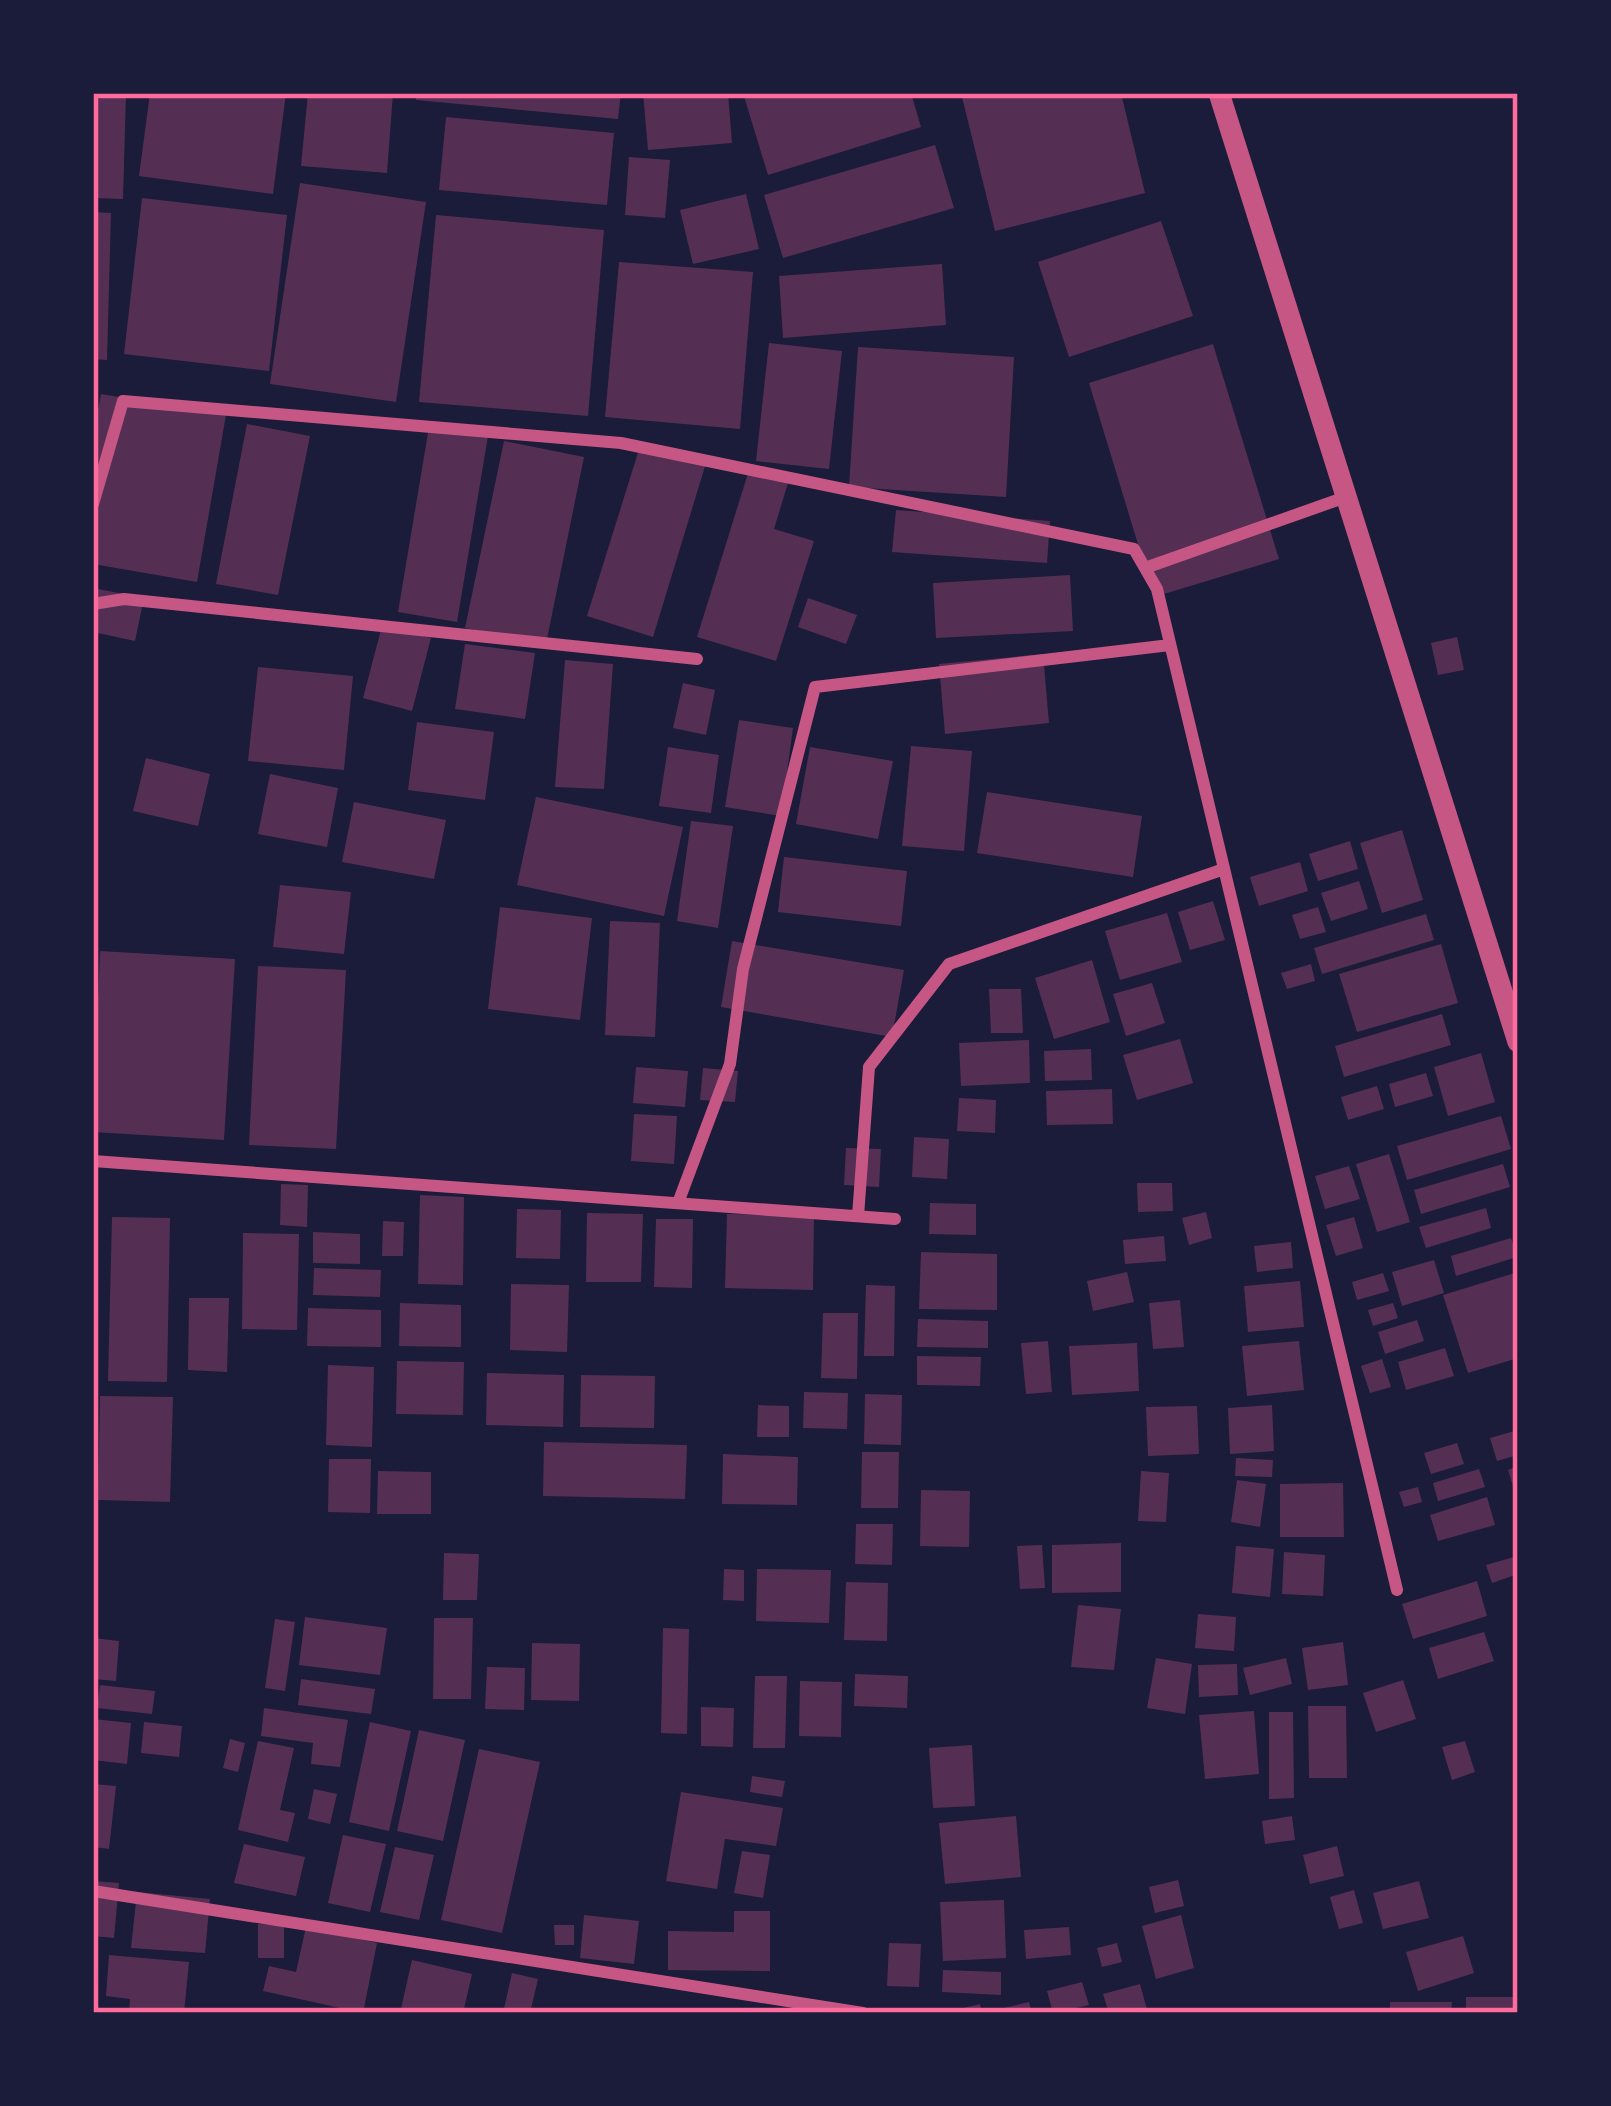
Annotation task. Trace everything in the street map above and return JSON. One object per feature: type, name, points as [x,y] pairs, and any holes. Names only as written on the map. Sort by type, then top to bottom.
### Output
[{"type":"street","points":[[1219,93],[1518,1042]]},
{"type":"street","points":[[93,504],[123,401],[621,443],[1134,549],[1157,589],[1397,1591]]},
{"type":"street","points":[[1145,568],[1346,497]]},
{"type":"street","points":[[93,604],[124,599],[697,659]]},
{"type":"street","points":[[678,1203],[730,1064],[743,969],[815,687],[1170,645]]},
{"type":"street","points":[[858,1216],[869,1067],[949,964],[1224,869]]},
{"type":"street","points":[[93,1161],[895,1219]]},
{"type":"street","points":[[93,1891],[863,2013]]},
{"type":"building","points":[[93,93],[126,93],[123,199],[93,198]]},
{"type":"building","points":[[150,93],[286,93],[273,194],[139,176]]},
{"type":"building","points":[[308,93],[393,93],[387,173],[301,166]]},
{"type":"building","points":[[417,93],[621,93],[618,119],[416,100]]},
{"type":"building","points":[[643,93],[728,93],[732,143],[648,150]]},
{"type":"building","points":[[743,93],[911,93],[921,127],[768,175]]},
{"type":"building","points":[[961,93],[1121,93],[1145,193],[995,231]]},
{"type":"building","points":[[446,117],[614,133],[607,205],[439,190]]},
{"type":"building","points":[[935,145],[954,208],[783,258],[764,195]]},
{"type":"building","points":[[629,157],[670,160],[665,218],[625,215]]},
{"type":"building","points":[[300,183],[426,202],[396,402],[270,384]]},
{"type":"building","points":[[746,194],[759,249],[693,264],[680,210]]},
{"type":"building","points":[[142,198],[287,215],[269,371],[124,354]]},
{"type":"building","points":[[93,212],[111,213],[107,360],[93,359]]},
{"type":"building","points":[[436,215],[604,230],[588,416],[419,402]]},
{"type":"building","points":[[1161,221],[1193,316],[1069,357],[1038,262]]},
{"type":"building","points":[[619,262],[753,272],[740,429],[605,417]]},
{"type":"building","points":[[942,264],[946,325],[783,338],[779,276]]},
{"type":"building","points":[[769,343],[842,351],[829,469],[756,461]]},
{"type":"building","points":[[1213,344],[1279,559],[1154,597],[1089,383]]},
{"type":"building","points":[[858,347],[1014,357],[1006,497],[849,487]]},
{"type":"building","points":[[101,394],[226,415],[197,582],[93,564],[93,437]]},
{"type":"building","points":[[247,424],[310,436],[278,595],[216,584]]},
{"type":"building","points":[[429,427],[488,436],[457,622],[398,612]]},
{"type":"building","points":[[504,441],[584,457],[546,644],[465,628]]},
{"type":"building","points":[[641,443],[706,463],[653,637],[587,616]]},
{"type":"building","points":[[749,470],[788,483],[774,529],[814,541],[776,661],[697,637]]},
{"type":"building","points":[[896,510],[1050,521],[1047,563],[892,552]]},
{"type":"building","points":[[1070,575],[1073,631],[936,638],[933,583]]},
{"type":"building","points":[[93,588],[144,598],[135,641],[93,632]]},
{"type":"building","points":[[808,598],[857,615],[846,644],[798,627]]},
{"type":"building","points":[[382,626],[431,638],[412,711],[363,698]]},
{"type":"building","points":[[1457,637],[1464,670],[1438,675],[1431,643]]},
{"type":"building","points":[[465,644],[535,653],[525,719],[455,709]]},
{"type":"building","points":[[1043,654],[1049,723],[945,734],[939,664]]},
{"type":"building","points":[[565,660],[613,664],[604,789],[555,787]]},
{"type":"building","points":[[258,667],[353,676],[344,770],[248,761]]},
{"type":"building","points":[[683,683],[715,690],[706,735],[673,728]]},
{"type":"building","points":[[739,720],[793,728],[781,816],[725,807]]},
{"type":"building","points":[[417,722],[494,732],[485,800],[408,790]]},
{"type":"building","points":[[911,746],[972,751],[964,851],[902,846]]},
{"type":"building","points":[[668,747],[719,755],[711,813],[659,806]]},
{"type":"building","points":[[810,747],[893,761],[878,839],[796,824]]},
{"type":"building","points":[[146,758],[210,774],[198,826],[133,811]]},
{"type":"building","points":[[270,774],[338,788],[327,847],[258,834]]},
{"type":"building","points":[[987,792],[1142,816],[1133,877],[977,853]]},
{"type":"building","points":[[536,797],[683,827],[664,916],[517,885]]},
{"type":"building","points":[[354,802],[446,820],[434,879],[342,862]]},
{"type":"building","points":[[691,821],[733,826],[718,928],[677,921]]},
{"type":"building","points":[[1402,830],[1423,900],[1382,913],[1360,843]]},
{"type":"building","points":[[1350,841],[1358,869],[1318,881],[1309,854]]},
{"type":"building","points":[[784,857],[907,871],[901,926],[778,912]]},
{"type":"building","points":[[1300,862],[1308,891],[1259,906],[1250,877]]},
{"type":"building","points":[[1359,881],[1368,909],[1331,921],[1321,893]]},
{"type":"building","points":[[280,885],[351,892],[344,954],[273,947]]},
{"type":"building","points":[[1213,901],[1225,940],[1190,950],[1178,912]]},
{"type":"building","points":[[500,907],[592,918],[580,1020],[488,1009]]},
{"type":"building","points":[[1318,907],[1326,932],[1300,939],[1292,915]]},
{"type":"building","points":[[1167,913],[1182,962],[1120,980],[1105,931]]},
{"type":"building","points":[[1426,914],[1434,940],[1322,974],[1314,948]]},
{"type":"building","points":[[610,921],[660,923],[655,1037],[605,1035]]},
{"type":"building","points":[[732,941],[904,970],[892,1037],[721,1007]]},
{"type":"building","points":[[1441,944],[1458,1003],[1357,1032],[1339,974]]},
{"type":"building","points":[[100,951],[235,959],[224,1140],[93,1132]]},
{"type":"building","points":[[1092,960],[1110,1022],[1054,1039],[1035,978]]},
{"type":"building","points":[[1311,964],[1315,981],[1287,989],[1281,973]]},
{"type":"building","points":[[258,966],[346,970],[336,1149],[249,1145]]},
{"type":"building","points":[[1152,983],[1165,1023],[1126,1036],[1113,994]]},
{"type":"building","points":[[989,989],[1021,989],[1023,1033],[991,1033]]},
{"type":"building","points":[[1442,1014],[1451,1045],[1344,1077],[1335,1046]]},
{"type":"building","points":[[1180,1039],[1193,1083],[1137,1100],[1123,1055]]},
{"type":"building","points":[[1029,1040],[1030,1083],[961,1086],[959,1043]]},
{"type":"building","points":[[1091,1049],[1092,1080],[1045,1081],[1044,1051]]},
{"type":"building","points":[[1481,1053],[1495,1102],[1448,1116],[1434,1067]]},
{"type":"building","points":[[636,1067],[688,1071],[685,1107],[633,1103]]},
{"type":"building","points":[[703,1068],[738,1071],[735,1102],[700,1100]]},
{"type":"building","points":[[1426,1073],[1433,1096],[1395,1107],[1389,1084]]},
{"type":"building","points":[[1377,1086],[1384,1109],[1348,1120],[1341,1097]]},
{"type":"building","points":[[1112,1089],[1113,1124],[1047,1125],[1046,1091]]},
{"type":"building","points":[[959,1098],[996,1100],[995,1133],[957,1131]]},
{"type":"building","points":[[634,1114],[677,1116],[674,1164],[631,1161]]},
{"type":"building","points":[[1501,1116],[1511,1149],[1407,1180],[1397,1146]]},
{"type":"building","points":[[914,1137],[949,1139],[947,1179],[912,1177]]},
{"type":"building","points":[[846,1148],[881,1149],[879,1187],[844,1185]]},
{"type":"building","points":[[1389,1154],[1410,1222],[1377,1232],[1356,1164]]},
{"type":"building","points":[[1503,1164],[1510,1187],[1421,1214],[1414,1190]]},
{"type":"building","points":[[1349,1166],[1360,1199],[1325,1209],[1315,1176]]},
{"type":"building","points":[[1137,1183],[1172,1183],[1173,1211],[1138,1212]]},
{"type":"building","points":[[281,1184],[308,1185],[307,1227],[280,1225]]},
{"type":"building","points":[[420,1195],[464,1197],[463,1285],[418,1284]]},
{"type":"building","points":[[930,1203],[976,1204],[976,1235],[929,1234]]},
{"type":"building","points":[[1486,1208],[1491,1228],[1426,1248],[1419,1227]]},
{"type":"building","points":[[517,1209],[561,1210],[560,1259],[516,1258]]},
{"type":"building","points":[[1206,1212],[1212,1238],[1189,1245],[1182,1218]]},
{"type":"building","points":[[587,1213],[643,1214],[641,1282],[586,1282]]},
{"type":"building","points":[[727,1214],[814,1215],[813,1290],[725,1288]]},
{"type":"building","points":[[112,1217],[170,1218],[167,1382],[108,1381]]},
{"type":"building","points":[[1354,1217],[1363,1248],[1336,1256],[1326,1225]]},
{"type":"building","points":[[656,1219],[693,1219],[692,1288],[654,1287]]},
{"type":"building","points":[[383,1221],[404,1222],[403,1256],[382,1256]]},
{"type":"building","points":[[313,1232],[360,1234],[360,1264],[313,1263]]},
{"type":"building","points":[[243,1233],[299,1234],[297,1330],[242,1329]]},
{"type":"building","points":[[1164,1236],[1166,1261],[1125,1264],[1123,1240]]},
{"type":"building","points":[[1511,1238],[1517,1257],[1456,1276],[1451,1256]]},
{"type":"building","points":[[1291,1242],[1293,1268],[1257,1272],[1254,1246]]},
{"type":"building","points":[[921,1252],[997,1254],[997,1310],[919,1309]]},
{"type":"building","points":[[1434,1260],[1444,1293],[1402,1306],[1392,1272]]},
{"type":"building","points":[[314,1268],[381,1270],[380,1297],[313,1295]]},
{"type":"building","points":[[1127,1272],[1134,1302],[1093,1311],[1087,1281]]},
{"type":"building","points":[[1518,1272],[1518,1358],[1468,1373],[1443,1295]]},
{"type":"building","points":[[1383,1273],[1389,1291],[1357,1300],[1352,1282]]},
{"type":"building","points":[[1300,1281],[1304,1327],[1248,1332],[1244,1286]]},
{"type":"building","points":[[511,1284],[569,1285],[567,1352],[510,1350]]},
{"type":"building","points":[[866,1285],[895,1286],[894,1356],[864,1356]]},
{"type":"building","points":[[189,1298],[229,1298],[227,1372],[188,1370]]},
{"type":"building","points":[[1180,1300],[1184,1347],[1153,1349],[1149,1303]]},
{"type":"building","points":[[400,1303],[461,1305],[461,1347],[399,1346]]},
{"type":"building","points":[[1393,1303],[1398,1318],[1373,1326],[1368,1310]]},
{"type":"building","points":[[308,1308],[381,1310],[381,1347],[307,1346]]},
{"type":"building","points":[[823,1313],[858,1313],[857,1379],[821,1378]]},
{"type":"building","points":[[918,1319],[988,1321],[988,1348],[917,1347]]},
{"type":"building","points":[[1417,1320],[1424,1341],[1385,1354],[1378,1332]]},
{"type":"building","points":[[1048,1341],[1052,1392],[1026,1394],[1021,1343]]},
{"type":"building","points":[[1299,1341],[1304,1390],[1247,1396],[1242,1346]]},
{"type":"building","points":[[1137,1343],[1139,1391],[1072,1395],[1069,1346]]},
{"type":"building","points":[[1445,1348],[1454,1376],[1406,1390],[1398,1362]]},
{"type":"building","points":[[917,1356],[981,1357],[980,1386],[917,1385]]},
{"type":"building","points":[[1382,1359],[1391,1387],[1370,1393],[1361,1366]]},
{"type":"building","points":[[397,1361],[464,1362],[463,1415],[396,1414]]},
{"type":"building","points":[[328,1365],[374,1367],[372,1447],[326,1445]]},
{"type":"building","points":[[487,1373],[564,1375],[563,1427],[486,1425]]},
{"type":"building","points":[[581,1375],[655,1376],[654,1428],[580,1427]]},
{"type":"building","points":[[804,1392],[848,1393],[847,1429],[803,1428]]},
{"type":"building","points":[[865,1394],[902,1395],[901,1445],[864,1444]]},
{"type":"building","points":[[100,1396],[173,1397],[170,1502],[98,1500]]},
{"type":"building","points":[[758,1405],[789,1406],[789,1437],[757,1437]]},
{"type":"building","points":[[1272,1405],[1274,1451],[1230,1454],[1228,1408]]},
{"type":"building","points":[[1197,1406],[1199,1454],[1148,1456],[1146,1407]]},
{"type":"building","points":[[1518,1430],[1518,1455],[1497,1461],[1490,1438]]},
{"type":"building","points":[[544,1442],[687,1445],[685,1499],[543,1496]]},
{"type":"building","points":[[1457,1443],[1464,1464],[1431,1474],[1424,1453]]},
{"type":"building","points":[[862,1452],[899,1452],[898,1508],[861,1508]]},
{"type":"building","points":[[723,1454],[798,1457],[797,1505],[722,1504]]},
{"type":"building","points":[[1236,1458],[1273,1460],[1272,1477],[1235,1476]]},
{"type":"building","points":[[329,1459],[371,1459],[370,1513],[328,1512]]},
{"type":"building","points":[[1518,1466],[1518,1499],[1517,1499],[1508,1470]]},
{"type":"building","points":[[1479,1469],[1485,1487],[1438,1501],[1433,1483]]},
{"type":"building","points":[[378,1471],[431,1472],[431,1514],[377,1514]]},
{"type":"building","points":[[1141,1471],[1169,1473],[1166,1522],[1138,1521]]},
{"type":"building","points":[[1237,1480],[1266,1484],[1260,1527],[1231,1522]]},
{"type":"building","points":[[1343,1483],[1344,1537],[1280,1537],[1280,1484]]},
{"type":"building","points":[[1418,1487],[1422,1502],[1404,1507],[1399,1492]]},
{"type":"building","points":[[921,1490],[970,1491],[969,1547],[920,1546]]},
{"type":"building","points":[[1487,1497],[1495,1525],[1438,1541],[1430,1515]]},
{"type":"building","points":[[856,1524],[893,1524],[892,1565],[855,1564]]},
{"type":"building","points":[[1121,1543],[1121,1592],[1052,1593],[1052,1545]]},
{"type":"building","points":[[1042,1545],[1045,1588],[1020,1589],[1017,1546]]},
{"type":"building","points":[[1236,1546],[1274,1549],[1270,1597],[1232,1593]]},
{"type":"building","points":[[1284,1552],[1325,1555],[1323,1596],[1282,1594]]},
{"type":"building","points":[[444,1553],[479,1554],[477,1600],[443,1600]]},
{"type":"building","points":[[1514,1557],[1518,1574],[1492,1583],[1486,1565]]},
{"type":"building","points":[[724,1569],[744,1570],[744,1601],[723,1600]]},
{"type":"building","points":[[757,1569],[831,1570],[829,1623],[756,1621]]},
{"type":"building","points":[[1477,1581],[1487,1616],[1413,1639],[1402,1604]]},
{"type":"building","points":[[846,1582],[888,1583],[887,1641],[844,1640]]},
{"type":"building","points":[[1078,1605],[1121,1609],[1114,1670],[1071,1667]]},
{"type":"building","points":[[1198,1614],[1236,1617],[1234,1651],[1195,1648]]},
{"type":"building","points":[[305,1617],[387,1628],[380,1675],[299,1665]]},
{"type":"building","points":[[434,1618],[473,1618],[471,1699],[433,1699]]},
{"type":"building","points":[[275,1619],[295,1622],[285,1691],[265,1688]]},
{"type":"building","points":[[663,1628],[689,1629],[687,1734],[661,1733]]},
{"type":"building","points":[[1484,1632],[1494,1661],[1438,1679],[1429,1648]]},
{"type":"building","points":[[93,1638],[119,1641],[116,1681],[93,1679]]},
{"type":"building","points":[[1343,1642],[1348,1685],[1308,1690],[1302,1648]]},
{"type":"building","points":[[532,1643],[580,1644],[579,1701],[531,1700]]},
{"type":"building","points":[[1156,1658],[1192,1664],[1185,1714],[1147,1708]]},
{"type":"building","points":[[1286,1658],[1292,1684],[1250,1695],[1243,1668]]},
{"type":"building","points":[[1237,1664],[1238,1695],[1199,1697],[1198,1665]]},
{"type":"building","points":[[487,1667],[525,1668],[524,1710],[485,1709]]},
{"type":"building","points":[[855,1674],[908,1676],[907,1708],[854,1706]]},
{"type":"building","points":[[755,1676],[787,1676],[785,1748],[753,1748]]},
{"type":"building","points":[[301,1679],[375,1689],[371,1714],[298,1705]]},
{"type":"building","points":[[1403,1680],[1416,1719],[1376,1732],[1363,1693]]},
{"type":"building","points":[[800,1681],[842,1682],[841,1737],[799,1736]]},
{"type":"building","points":[[100,1685],[155,1691],[152,1714],[97,1708]]},
{"type":"building","points":[[1308,1706],[1346,1706],[1347,1778],[1309,1778]]},
{"type":"building","points":[[701,1707],[734,1708],[733,1747],[701,1746]]},
{"type":"building","points":[[264,1708],[348,1720],[340,1767],[311,1764],[313,1743],[261,1736]]},
{"type":"building","points":[[1254,1711],[1259,1774],[1205,1779],[1199,1715]]},
{"type":"building","points":[[1269,1712],[1293,1712],[1294,1798],[1269,1799]]},
{"type":"building","points":[[93,1719],[131,1723],[127,1764],[93,1760]]},
{"type":"building","points":[[144,1722],[182,1726],[179,1757],[141,1753]]},
{"type":"building","points":[[370,1722],[411,1731],[389,1831],[349,1822]]},
{"type":"building","points":[[419,1730],[465,1740],[443,1841],[397,1831]]},
{"type":"building","points":[[230,1739],[245,1743],[238,1772],[223,1768]]},
{"type":"building","points":[[258,1741],[294,1748],[280,1810],[295,1813],[288,1842],[238,1830]]},
{"type":"building","points":[[1465,1741],[1475,1772],[1452,1780],[1442,1747]]},
{"type":"building","points":[[972,1745],[975,1806],[933,1808],[929,1748]]},
{"type":"building","points":[[479,1749],[540,1762],[502,1933],[441,1920]]},
{"type":"building","points":[[752,1776],[785,1781],[782,1797],[750,1792]]},
{"type":"building","points":[[93,1784],[116,1786],[109,1849],[93,1847]]},
{"type":"building","points":[[314,1789],[337,1794],[330,1824],[308,1819]]},
{"type":"building","points":[[681,1792],[783,1808],[776,1846],[725,1839],[717,1889],[666,1881]]},
{"type":"building","points":[[1016,1816],[1021,1877],[945,1884],[939,1823]]},
{"type":"building","points":[[1292,1816],[1295,1840],[1265,1844],[1262,1821]]},
{"type":"building","points":[[343,1835],[386,1844],[370,1912],[328,1903]]},
{"type":"building","points":[[244,1844],[305,1857],[296,1896],[234,1883]]},
{"type":"building","points":[[1337,1846],[1344,1876],[1310,1884],[1303,1855]]},
{"type":"building","points":[[395,1847],[434,1855],[419,1920],[380,1912]]},
{"type":"building","points":[[742,1851],[770,1855],[763,1898],[734,1893]]},
{"type":"building","points":[[1178,1880],[1184,1906],[1155,1913],[1149,1887]]},
{"type":"building","points":[[93,1881],[119,1883],[114,1938],[93,1936]]},
{"type":"building","points":[[1419,1881],[1429,1918],[1383,1929],[1373,1893]]},
{"type":"building","points":[[1354,1890],[1363,1923],[1339,1929],[1330,1897]]},
{"type":"building","points":[[137,1892],[210,1899],[205,1953],[131,1948]]},
{"type":"building","points":[[1004,1900],[1006,1958],[943,1961],[940,1902]]},
{"type":"building","points":[[734,1911],[770,1911],[770,1971],[668,1970],[668,1931],[734,1932]]},
{"type":"building","points":[[584,1915],[639,1921],[634,1964],[580,1958]]},
{"type":"building","points":[[1181,1915],[1194,1968],[1156,1979],[1142,1926]]},
{"type":"building","points":[[258,1924],[284,1925],[284,1958],[258,1958]]},
{"type":"building","points":[[554,1925],[574,1925],[574,1945],[555,1945]]},
{"type":"building","points":[[306,1927],[377,1943],[363,2013],[263,1991],[269,1966],[296,1972]]},
{"type":"building","points":[[1069,1927],[1071,1955],[1026,1959],[1024,1930]]},
{"type":"building","points":[[1463,1936],[1474,1973],[1418,1991],[1406,1952]]},
{"type":"building","points":[[889,1943],[921,1944],[919,1987],[887,1986]]},
{"type":"building","points":[[1117,1943],[1122,1962],[1102,1967],[1097,1948]]},
{"type":"building","points":[[109,1955],[189,1962],[184,2013],[129,2013],[130,1999],[106,1996]]},
{"type":"building","points":[[412,1960],[472,1974],[463,2013],[400,2013]]},
{"type":"building","points":[[943,1970],[1001,1972],[1001,1995],[942,1992]]},
{"type":"building","points":[[512,1973],[538,1979],[530,2013],[503,2013]]},
{"type":"building","points":[[1082,1982],[1089,2005],[1053,2013],[1047,1991]]},
{"type":"building","points":[[1140,1984],[1148,2013],[1109,2013],[1103,1994]]},
{"type":"building","points":[[1466,1997],[1518,1997],[1518,2013],[1466,2013]]},
{"type":"building","points":[[1029,2002],[1032,2013],[1005,2013],[1004,2008]]},
{"type":"building","points":[[1390,2002],[1452,2002],[1451,2013],[1390,2013]]},
{"type":"building","points":[[980,2004],[982,2013],[951,2013],[951,2011]]}]
